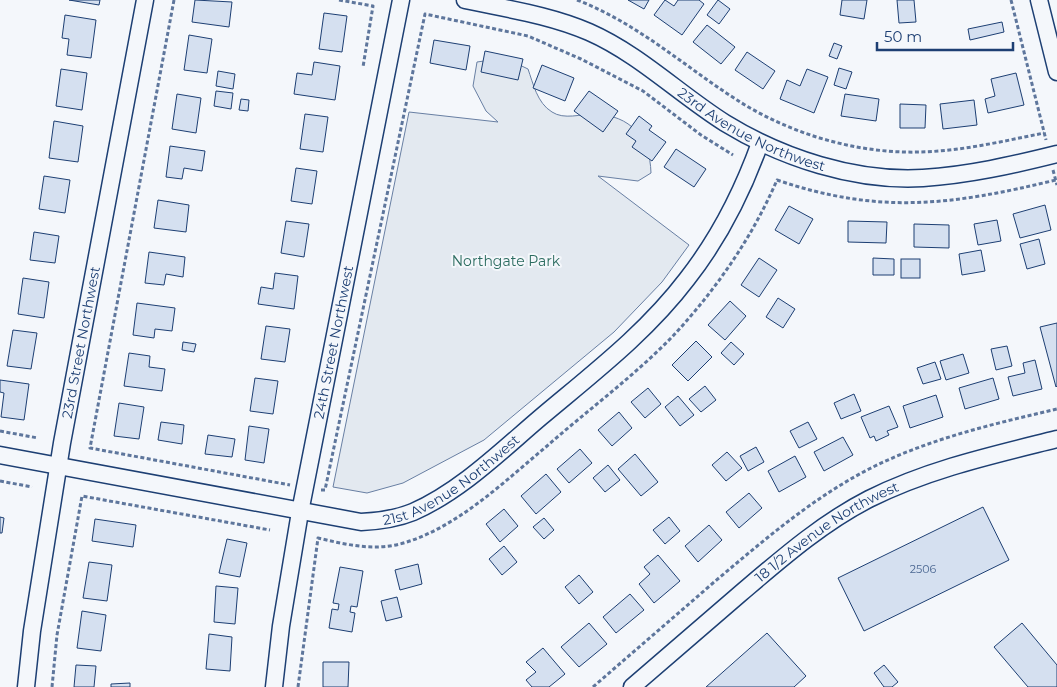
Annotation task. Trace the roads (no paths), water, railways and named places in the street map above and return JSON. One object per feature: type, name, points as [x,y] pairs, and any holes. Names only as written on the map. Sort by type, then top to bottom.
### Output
[{"type":"street","name":"23rd Street Northwest","points":[[26,687],[32,631],[59,466],[145,0]]},
{"type":"street","name":"24th Street Northwest","points":[[274,687],[281,626],[300,512],[401,0]]},
{"type":"street","name":"23rd Avenue Northwest","points":[[465,0],[543,16],[605,39],[724,122],[760,143],[805,160],[840,170],[901,178],[922,178],[977,172],[1057,154]]},
{"type":"street","points":[[1039,0],[1057,72]]},
{"type":"street","name":"21st Avenue Northwest","points":[[0,455],[361,522],[399,517],[437,498],[494,457],[630,341],[675,295],[707,252],[735,206],[760,143]]},
{"type":"street","name":"18 1/2 Avenue Northwest","points":[[632,687],[774,565],[849,510],[891,488],[938,470],[1057,438]]},
{"type":"park label","name":"Northgate Park","points":[[506,261]]}]
